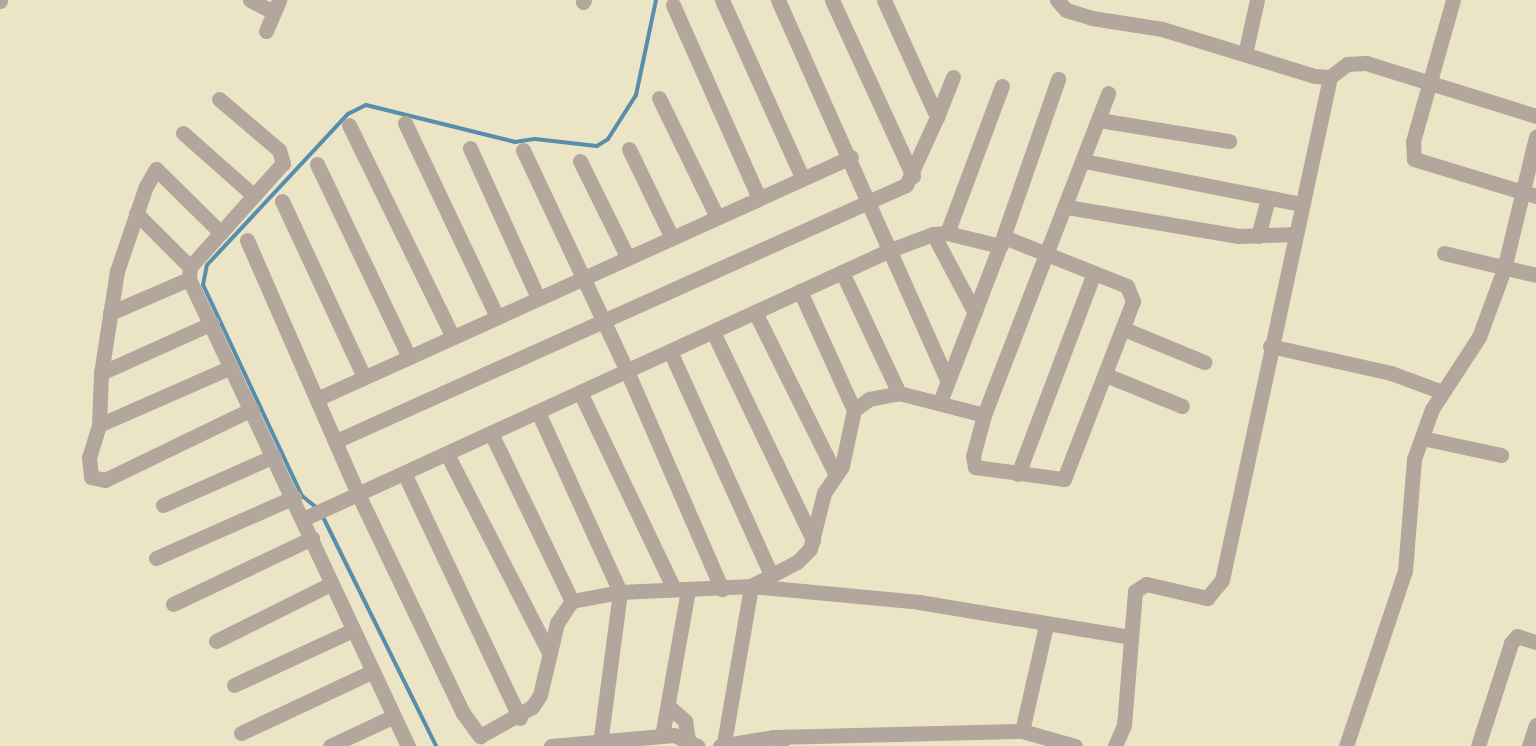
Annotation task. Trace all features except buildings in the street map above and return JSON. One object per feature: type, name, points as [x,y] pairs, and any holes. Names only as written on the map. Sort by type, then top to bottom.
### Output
[{"type":"street","points":[[250,0],[277,6],[266,31]]},
{"type":"street","points":[[722,0],[803,179]]},
{"type":"street","points":[[778,0],[851,157],[869,204],[947,379]]},
{"type":"street","points":[[832,0],[912,176]]},
{"type":"street","points":[[884,0],[937,117]]},
{"type":"street","points":[[1057,0],[1066,10],[1092,18],[1162,29],[1330,77]]},
{"type":"street","points":[[1245,54],[1257,0]]},
{"type":"street","points":[[1453,0],[1413,141],[1414,159],[1529,194]]},
{"type":"street","points":[[673,5],[759,198]]},
{"type":"street","points":[[1115,746],[1124,725],[1133,600],[1140,586],[1146,584],[1208,598],[1217,592],[1239,507],[1270,346],[1330,77],[1347,64],[1366,63],[1430,81],[1536,116]]},
{"type":"street","points":[[336,441],[605,323],[869,204],[906,185],[912,176],[953,77]]},
{"type":"street","points":[[940,402],[947,379],[1002,242],[1058,79]]},
{"type":"street","points":[[975,313],[940,233],[1002,86]]},
{"type":"street","points":[[314,514],[890,250],[940,233],[1002,242],[1048,255],[1093,276],[1127,286],[1134,293],[1124,329],[1064,479],[1018,474],[973,464],[984,415],[1048,255],[1067,207],[1108,93]]},
{"type":"street","points":[[659,98],[717,217]]},
{"type":"street","points":[[110,313],[190,273],[252,194],[283,163],[283,157],[219,99]]},
{"type":"street","points":[[1099,120],[1228,141]]},
{"type":"street","points":[[405,123],[497,317]]},
{"type":"street","points":[[349,125],[453,337]]},
{"type":"street","points":[[183,133],[252,194]]},
{"type":"street","points":[[1346,746],[1405,571],[1411,480],[1422,438],[1442,392],[1454,382],[1479,337],[1529,194],[1536,137]]},
{"type":"street","points":[[470,148],[538,298]]},
{"type":"street","points":[[628,149],[672,238]]},
{"type":"street","points":[[523,150],[627,371],[722,588]]},
{"type":"street","points":[[319,398],[851,157]]},
{"type":"street","points":[[580,161],[628,258]]},
{"type":"street","points":[[1084,161],[1302,204]]},
{"type":"street","points":[[317,164],[409,357]]},
{"type":"street","points":[[221,233],[156,170],[136,213],[122,251],[101,373],[99,425],[89,464],[91,477],[101,482],[252,409]]},
{"type":"street","points":[[1258,236],[1268,198]]},
{"type":"street","points":[[282,202],[364,377]]},
{"type":"street","points":[[1067,207],[1258,236],[1294,234]]},
{"type":"street","points":[[136,213],[190,273],[231,367],[294,498],[314,514]]},
{"type":"street","points":[[247,240],[319,398],[358,494],[472,731],[480,736],[520,718],[540,695],[557,623],[572,601],[620,592],[751,586],[797,590],[919,602],[1046,625],[1130,637]]},
{"type":"street","points":[[1444,253],[1504,269],[1536,275]]},
{"type":"street","points":[[842,272],[899,393]]},
{"type":"street","points":[[1018,474],[1093,276]]},
{"type":"street","points":[[800,291],[854,410],[845,458],[824,493],[813,540],[798,562],[751,586],[722,745],[778,742],[937,740],[1022,732],[1075,746]]},
{"type":"street","points":[[755,312],[836,474]]},
{"type":"street","points":[[101,373],[212,323]]},
{"type":"street","points":[[1124,329],[1204,362]]},
{"type":"street","points":[[713,332],[813,540]]},
{"type":"street","points":[[1270,346],[1391,373],[1442,392]]},
{"type":"street","points":[[670,351],[770,575]]},
{"type":"street","points":[[99,425],[231,367]]},
{"type":"street","points":[[1106,375],[1182,406]]},
{"type":"street","points":[[580,392],[681,590],[668,706],[662,736]]},
{"type":"street","points":[[854,410],[869,398],[899,393],[940,402],[984,415]]},
{"type":"street","points":[[538,412],[620,592],[600,743]]},
{"type":"street","points":[[491,434],[572,601]]},
{"type":"street","points":[[1422,438],[1501,454]]},
{"type":"street","points":[[447,454],[550,654]]},
{"type":"street","points":[[163,505],[274,456]]},
{"type":"street","points":[[404,473],[520,718]]},
{"type":"street","points":[[156,558],[294,498]]},
{"type":"street","points":[[314,514],[312,538],[371,672],[408,746]]},
{"type":"street","points":[[173,604],[312,538]]},
{"type":"street","points":[[797,590],[798,562]]},
{"type":"street","points":[[216,640],[331,584]]},
{"type":"street","points":[[1022,732],[1046,625]]},
{"type":"street","points":[[234,685],[353,630]]},
{"type":"street","points":[[1478,746],[1511,643],[1517,636],[1536,642]]},
{"type":"street","points":[[241,733],[371,672]]},
{"type":"street","points":[[668,706],[685,721],[693,743]]},
{"type":"street","points":[[330,746],[392,717]]},
{"type":"street","points":[[552,746],[600,743],[619,744],[662,736],[693,743]]},
{"type":"waterway","points":[[317,508],[302,496],[203,285],[207,265],[348,114],[366,105],[515,142],[535,139],[597,146],[608,139],[636,95],[656,0]]},
{"type":"waterway","points":[[322,515],[436,746]]}]
